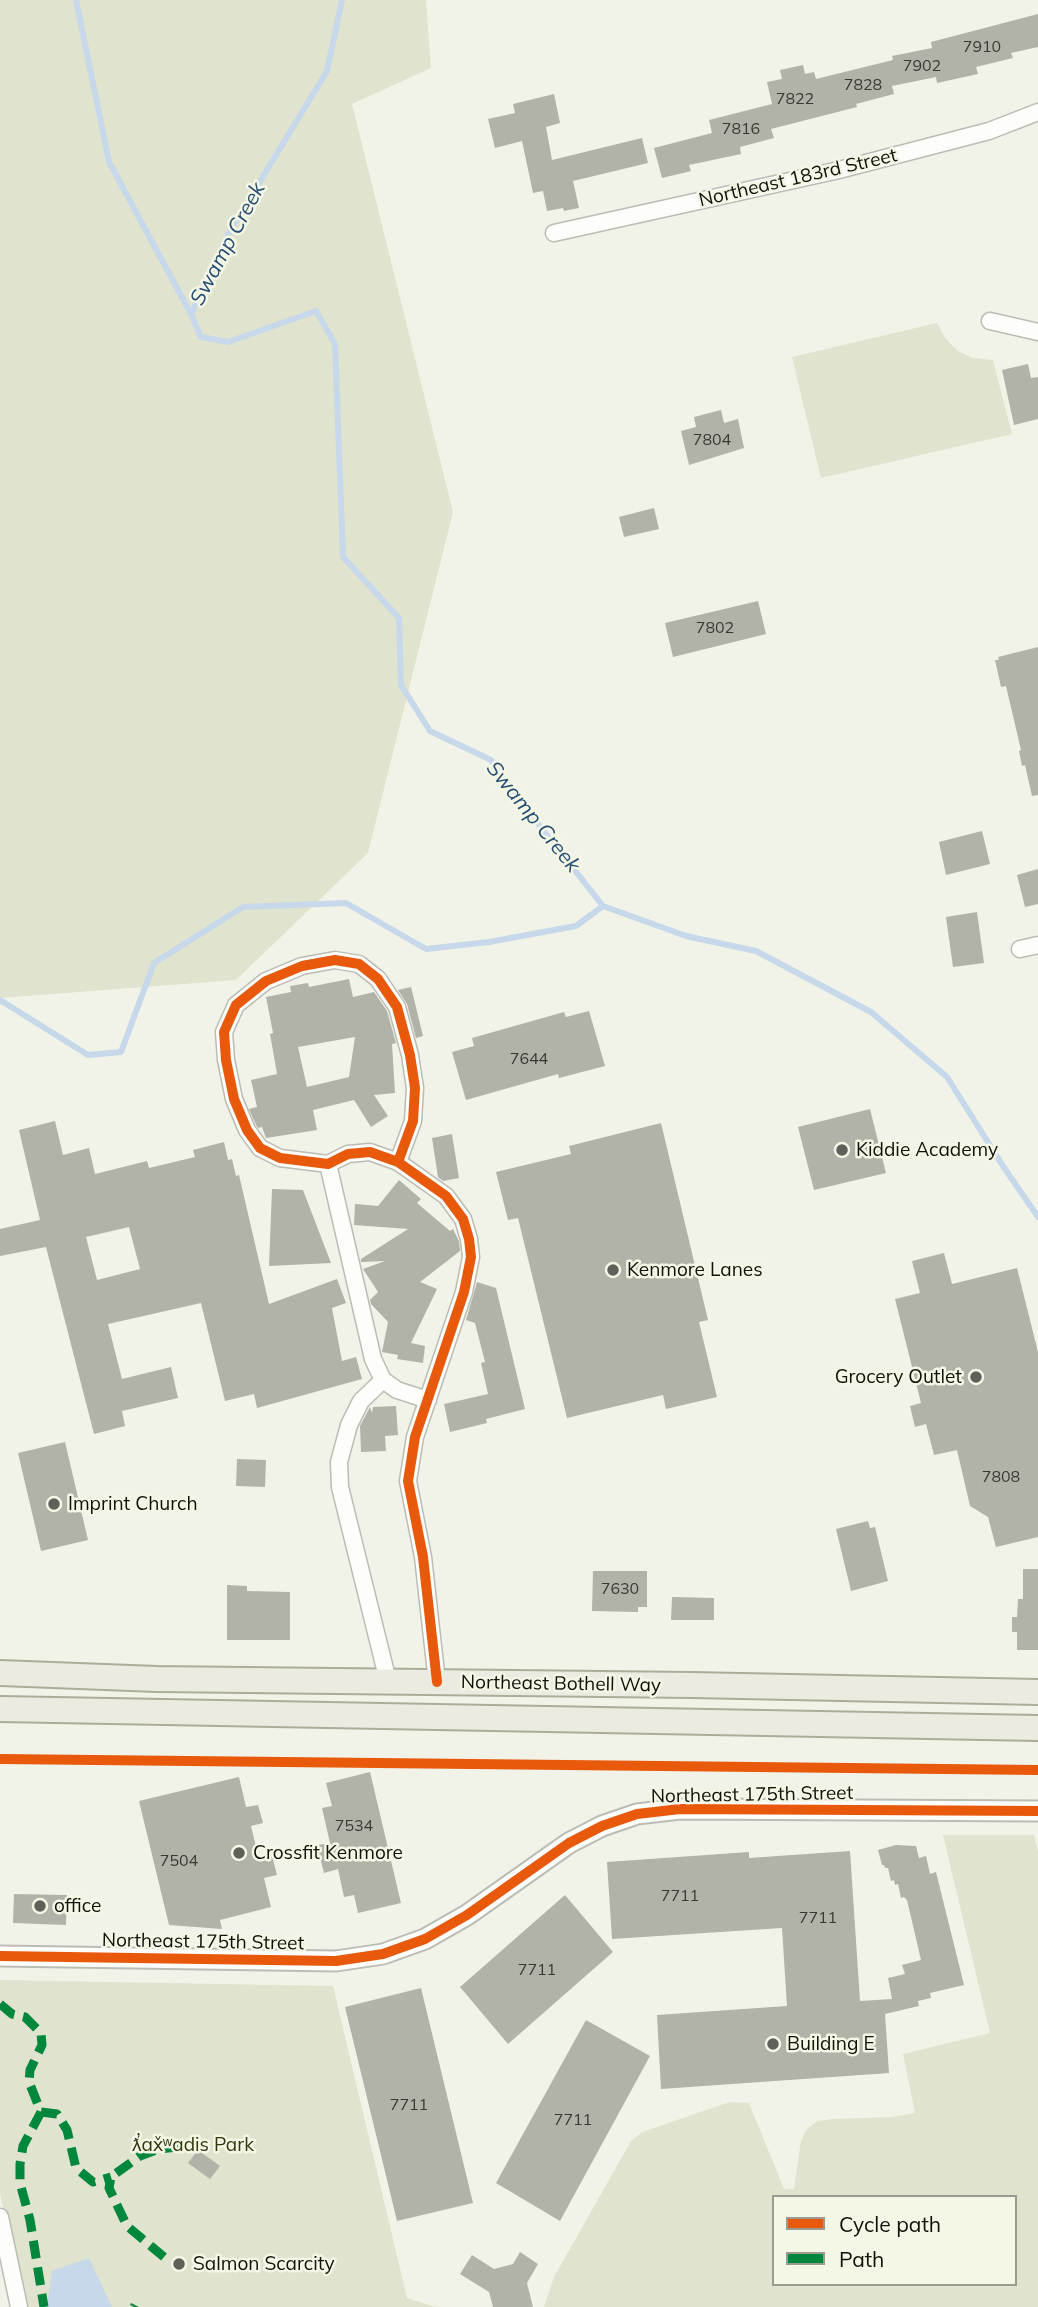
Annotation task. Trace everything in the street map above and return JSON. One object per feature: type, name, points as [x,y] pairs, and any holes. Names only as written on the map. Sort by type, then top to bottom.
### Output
[{"type":"main road","name":"Northeast Bothell Way","points":[[0,1673],[157,1679],[1038,1692]]},
{"type":"main road","points":[[111,1711],[152,1690],[157,1679]]},
{"type":"main road","name":"Northeast Bothell Way","points":[[0,1709],[1038,1728]]},
{"type":"street","name":"Northeast 183rd Street","points":[[554,233],[839,170],[989,131],[1038,113]]},
{"type":"street","points":[[990,321],[1038,331]]},
{"type":"street","points":[[1020,949],[1038,945]]},
{"type":"street","points":[[398,1162],[414,1121],[415,1088],[410,1055],[397,1007],[378,979],[359,964],[335,960],[302,965],[266,981],[236,1005],[224,1032],[226,1060],[234,1099],[247,1130],[260,1148],[280,1158],[328,1164],[348,1154],[370,1152],[398,1162],[446,1196],[463,1219],[469,1239],[471,1257],[464,1292],[415,1437],[408,1481],[423,1557],[437,1682]]},
{"type":"street","points":[[328,1164],[373,1359],[383,1380],[397,1390],[428,1400]]},
{"type":"street","points":[[383,1380],[361,1401],[349,1425],[339,1462],[340,1487],[388,1681]]},
{"type":"street","name":"Northeast 175th Street","points":[[0,1956],[336,1961],[383,1954],[425,1939],[467,1915],[569,1843],[602,1826],[637,1814],[680,1809],[1038,1811]]},
{"type":"street","points":[[0,2217],[19,2307]]},
{"type":"green space","points":[[0,0],[426,0],[431,68],[352,104],[453,512],[368,853],[236,980],[0,998]]},
{"type":"green space","points":[[937,323],[945,338],[958,351],[973,358],[993,360],[1012,434],[821,478],[792,357]]},
{"type":"green space","points":[[943,1835],[1034,1835],[1038,1851],[1038,2307],[544,2307],[554,2277],[631,2141],[642,2132],[730,2102],[749,2103],[784,2189],[794,2189],[801,2141],[806,2130],[817,2121],[915,2113],[903,2054],[990,2033]]},
{"type":"green space","name":"ƛ̕ax̌ʷadis Park","points":[[0,1980],[333,1986],[407,2298],[436,2307],[24,2307],[0,2193]]},
{"type":"water","points":[[89,2258],[112,2307],[47,2307],[52,2271]]},
{"type":"building","points":[[1038,14],[1038,47],[1011,53],[1013,58],[976,67],[978,74],[937,83],[936,77],[892,86],[894,94],[856,104],[857,107],[771,129],[774,138],[740,147],[741,154],[689,165],[691,171],[662,178],[654,148],[712,133],[709,120],[772,104],[767,82],[782,79],[780,70],[803,65],[805,74],[814,72],[816,79],[893,60],[892,56],[932,48],[931,42]]},
{"type":"building","points":[[554,94],[560,123],[546,127],[552,160],[642,138],[648,163],[573,181],[579,208],[564,211],[563,208],[547,211],[543,191],[533,193],[522,141],[495,148],[488,119],[515,113],[513,104]]},
{"type":"building","points":[[1028,364],[1031,378],[1038,377],[1038,419],[1014,425],[1002,370]]},
{"type":"building","points":[[721,410],[724,423],[738,419],[744,448],[689,465],[681,431],[696,427],[694,417]]},
{"type":"building","points":[[654,508],[659,529],[624,537],[619,517]]},
{"type":"building","points":[[758,601],[766,634],[673,657],[665,623]]},
{"type":"building","points":[[1038,647],[1038,795],[1032,796],[1025,765],[1022,766],[1021,750],[1006,686],[1001,687],[995,660]]},
{"type":"building","points":[[982,831],[990,864],[946,875],[939,842]]},
{"type":"building","points":[[1038,869],[1038,904],[1025,907],[1017,875]]},
{"type":"building","points":[[977,912],[984,963],[953,967],[946,917]]},
{"type":"building","points":[[349,979],[353,997],[374,992],[387,1011],[396,1043],[392,1044],[395,1093],[374,1095],[388,1116],[371,1127],[354,1100],[313,1110],[317,1130],[266,1138],[262,1127],[258,1128],[249,1109],[257,1107],[251,1080],[277,1074],[266,997],[291,992],[290,986],[308,983],[309,987]],"holes":[[[355,1037],[349,1077],[307,1087],[298,1047]]]},
{"type":"building","points":[[411,987],[423,1036],[416,1038],[407,1004],[398,990]]},
{"type":"building","points":[[589,1011],[605,1066],[559,1078],[558,1074],[466,1100],[452,1052],[474,1046],[472,1038],[564,1012],[566,1017]]},
{"type":"building","name":"Kiddie Academy","points":[[870,1109],[886,1173],[814,1190],[798,1127]]},
{"type":"building","points":[[55,1121],[63,1155],[89,1148],[95,1174],[147,1161],[149,1168],[195,1157],[193,1150],[224,1142],[228,1160],[232,1159],[236,1176],[239,1175],[269,1304],[337,1279],[346,1303],[332,1308],[342,1361],[356,1357],[362,1379],[257,1408],[254,1394],[225,1401],[201,1303],[108,1324],[122,1379],[171,1367],[178,1398],[122,1411],[125,1426],[94,1434],[46,1247],[0,1256],[0,1229],[40,1220],[19,1130]],"holes":[[[129,1227],[140,1269],[97,1280],[86,1237]]]},
{"type":"building","name":"Kenmore Lanes","points":[[661,1123],[708,1320],[699,1322],[717,1397],[666,1409],[663,1395],[567,1418],[518,1218],[508,1220],[496,1172],[571,1154],[569,1146]]},
{"type":"building","points":[[452,1134],[459,1178],[443,1181],[438,1177],[432,1138]]},
{"type":"building","points":[[399,1180],[421,1199],[417,1203],[450,1231],[453,1229],[459,1241],[460,1251],[420,1282],[437,1289],[411,1343],[425,1346],[423,1363],[397,1359],[398,1355],[382,1352],[388,1322],[371,1304],[370,1300],[378,1292],[363,1269],[385,1261],[361,1262],[361,1259],[408,1229],[354,1225],[355,1204],[378,1206]]},
{"type":"building","points":[[272,1189],[303,1190],[331,1263],[269,1266]]},
{"type":"building","name":"Grocery Outlet","points":[[944,1253],[952,1284],[1017,1268],[1038,1352],[1038,1537],[996,1547],[988,1517],[970,1506],[957,1450],[934,1455],[926,1424],[915,1427],[910,1406],[921,1403],[895,1299],[920,1293],[912,1261]]},
{"type":"building","points":[[477,1282],[496,1288],[525,1409],[486,1419],[487,1423],[450,1432],[444,1404],[488,1394],[481,1363],[485,1362],[475,1323],[466,1320]]},
{"type":"building","points":[[396,1406],[398,1435],[385,1436],[386,1451],[361,1452],[360,1426],[370,1407],[372,1413],[373,1407]]},
{"type":"building","points":[[65,1442],[88,1540],[41,1551],[18,1453]]},
{"type":"building","points":[[237,1459],[266,1460],[265,1487],[236,1486]]},
{"type":"building","points":[[868,1521],[870,1528],[875,1527],[888,1581],[851,1591],[836,1529]]},
{"type":"building","points":[[1023,1569],[1038,1569],[1038,1650],[1017,1650],[1017,1632],[1012,1632],[1012,1617],[1017,1617],[1018,1599],[1023,1599]]},
{"type":"building","points":[[593,1571],[647,1571],[647,1607],[638,1607],[638,1612],[592,1611]]},
{"type":"building","points":[[227,1585],[247,1586],[247,1591],[290,1592],[290,1640],[227,1640]]},
{"type":"building","points":[[672,1597],[714,1598],[714,1620],[671,1620]]},
{"type":"building","points":[[370,1772],[401,1903],[358,1913],[354,1895],[344,1897],[338,1869],[324,1873],[317,1845],[330,1843],[322,1808],[332,1806],[326,1783]]},
{"type":"building","points":[[239,1777],[246,1807],[258,1805],[263,1823],[251,1826],[259,1859],[272,1856],[277,1875],[264,1878],[271,1907],[220,1920],[222,1929],[169,1925],[139,1801]]},
{"type":"building","points":[[896,1845],[916,1846],[919,1858],[926,1856],[930,1874],[936,1872],[964,1985],[930,1993],[931,1998],[918,2001],[919,2006],[885,2014],[889,2073],[661,2089],[657,2015],[787,2006],[782,1928],[612,1939],[607,1862],[749,1852],[749,1858],[850,1851],[860,2001],[892,1999],[888,1978],[905,1974],[902,1965],[921,1960],[907,1900],[901,1898],[898,1884],[895,1885],[894,1880],[891,1881],[888,1868],[882,1865],[878,1850]]},
{"type":"building","name":"office","points":[[14,1894],[67,1895],[66,1925],[13,1923]]},
{"type":"building","points":[[565,1895],[613,1952],[508,2044],[460,1987]]},
{"type":"building","points":[[421,1988],[473,2203],[397,2221],[345,2007]]},
{"type":"building","points":[[586,2020],[650,2056],[560,2221],[496,2183]]},
{"type":"building","points":[[198,2150],[220,2166],[210,2179],[188,2163]]},
{"type":"building","points":[[520,2252],[538,2264],[527,2283],[533,2307],[493,2307],[489,2292],[460,2274],[472,2255],[494,2269],[513,2264]]},
{"type":"waterway","points":[[76,0],[109,162],[191,314]]},
{"type":"waterway","name":"Swamp Creek","points":[[342,0],[327,71],[231,229],[191,314],[201,337],[228,342],[316,311],[335,344],[343,557],[399,618],[401,685],[430,731],[491,760],[603,906],[686,936],[756,951],[871,1012],[947,1077],[1038,1217]]},
{"type":"waterway","points":[[0,1000],[88,1055],[121,1052],[154,963],[243,907],[346,903],[426,949],[489,942],[576,926],[603,906]]},
{"type":"marked path","points":[[0,2004],[12,2014],[25,2017],[41,2033],[42,2045],[30,2070],[29,2082],[41,2112],[57,2114],[67,2130],[76,2168],[93,2182],[111,2177]]},
{"type":"marked path","points":[[41,2112],[23,2146],[20,2183],[30,2220],[44,2307]]},
{"type":"marked path","points":[[164,2257],[127,2226],[109,2188],[111,2177],[140,2156],[159,2149],[202,2144]]},
{"type":"cycle path","points":[[398,1162],[413,1121],[415,1088],[410,1055],[397,1007],[378,979],[359,964],[335,960],[302,966],[266,981],[236,1005],[224,1032],[226,1060],[234,1099],[247,1130],[260,1148],[280,1158],[328,1164],[348,1154],[370,1152],[398,1162],[446,1196],[463,1219],[469,1239],[471,1257],[464,1292],[415,1437],[408,1481],[423,1557],[437,1682]]},
{"type":"cycle path","points":[[0,1759],[1038,1770]]},
{"type":"cycle path","points":[[0,1956],[336,1961],[383,1954],[425,1939],[467,1915],[569,1843],[602,1826],[637,1814],[680,1809],[1038,1811]]},
{"type":"place","name":"Kiddie Academy","points":[[842,1150]]},
{"type":"place","name":"Kenmore Lanes","points":[[613,1270]]},
{"type":"place","name":"Grocery Outlet","points":[[976,1377]]},
{"type":"place","name":"Imprint Church","points":[[54,1504]]},
{"type":"place","name":"Crossfit Kenmore","points":[[239,1853]]},
{"type":"place","name":"office","points":[[40,1906]]},
{"type":"place","name":"Building E","points":[[773,2044]]},
{"type":"place","name":"Salmon Scarcity","points":[[179,2264]]}]
